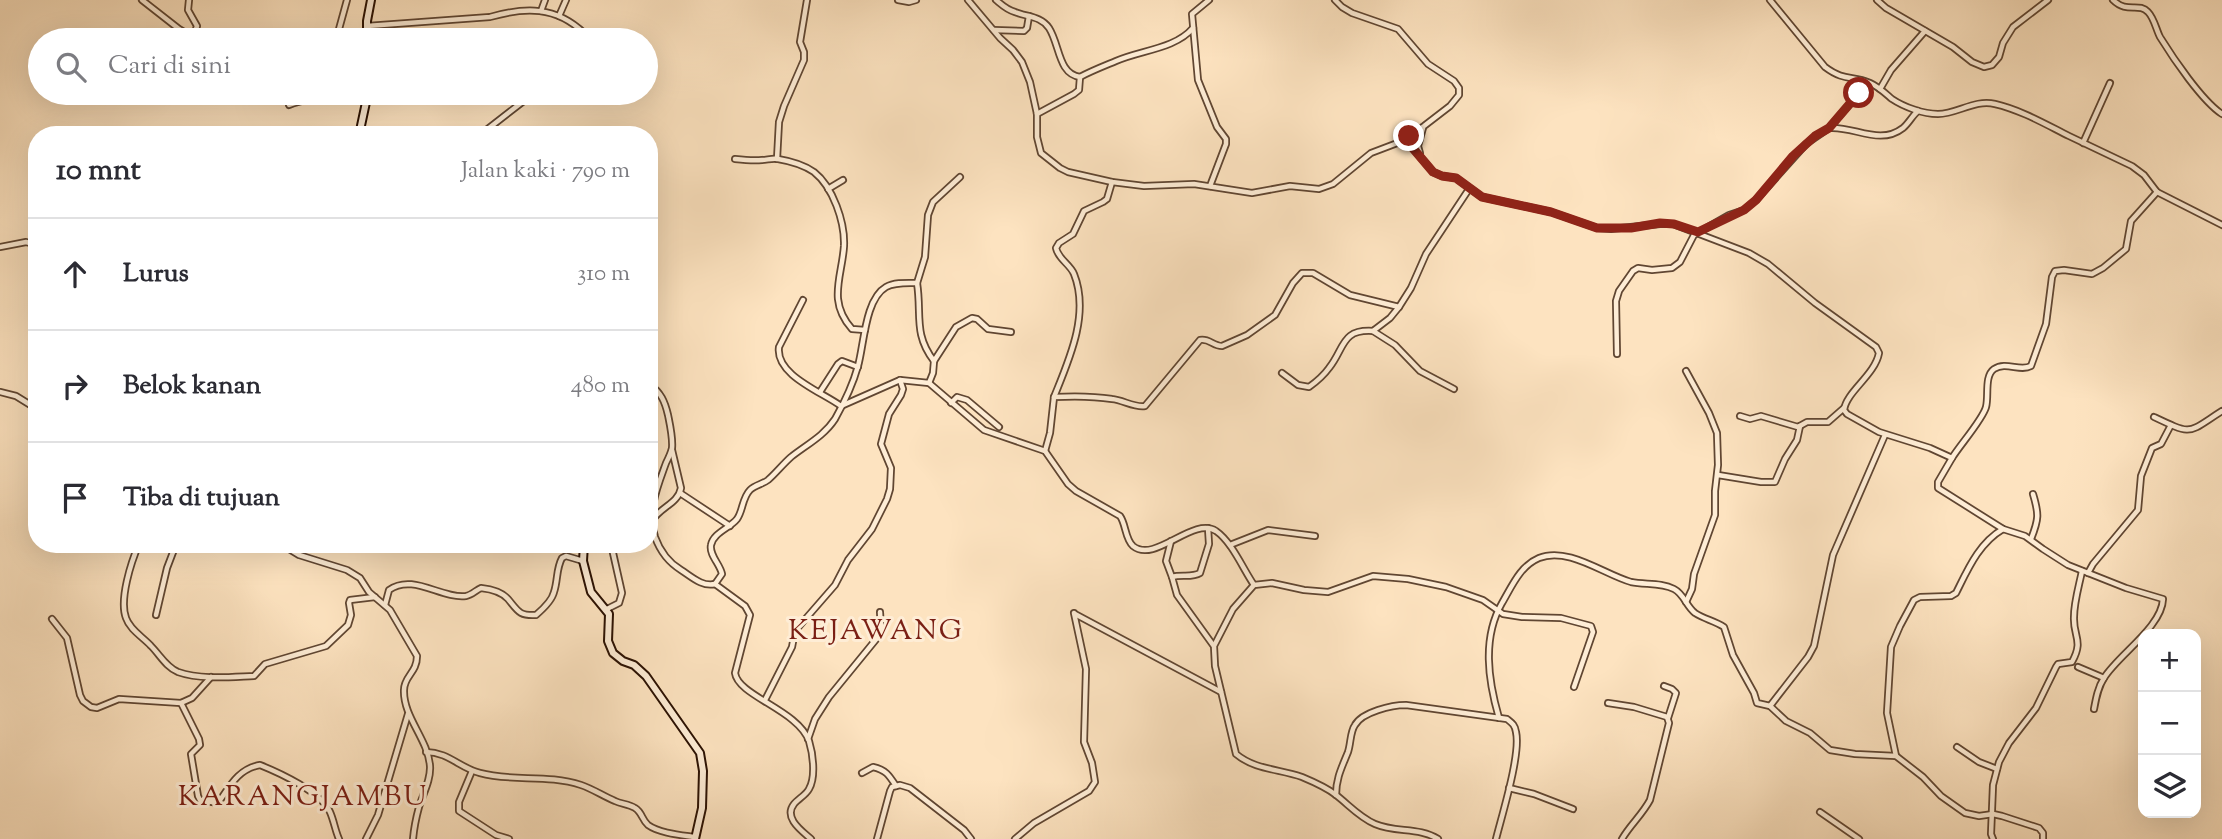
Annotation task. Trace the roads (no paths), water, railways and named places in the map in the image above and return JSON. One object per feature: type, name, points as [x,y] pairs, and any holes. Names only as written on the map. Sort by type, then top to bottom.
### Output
[{"type":"street","points":[[142,0],[179,28]]},
{"type":"street","points":[[189,0],[188,10],[197,28]]},
{"type":"street","points":[[339,28],[347,0]]},
{"type":"street","points":[[366,28],[371,0]]},
{"type":"street","points":[[541,11],[545,0]]},
{"type":"street","points":[[559,16],[566,0]]},
{"type":"street","points":[[777,159],[779,122],[804,60],[800,42],[807,0]]},
{"type":"street","points":[[898,0],[916,0]]},
{"type":"street","points":[[968,0],[1021,62],[1030,82],[1041,153],[1068,172],[1144,186],[1194,184],[1252,193],[1290,186],[1328,187],[1371,153],[1400,142],[1424,126],[1450,106],[1459,95],[1459,88],[1454,81],[1429,64],[1398,29],[1352,13],[1335,0]]},
{"type":"street","points":[[996,0],[1010,10],[1038,19],[1047,26],[1059,48],[1065,70],[1080,77],[1116,61],[1171,43],[1194,27]]},
{"type":"street","points":[[1209,0],[1192,14],[1198,80],[1217,127],[1226,139],[1210,186]]},
{"type":"street","points":[[1770,0],[1825,68],[1843,78],[1866,82],[1918,111],[1935,115],[1992,103],[2031,117],[2139,170],[2157,192],[2222,225]]},
{"type":"street","points":[[1878,0],[1886,8],[1979,65],[1992,65],[2013,27],[2048,0]]},
{"type":"street","points":[[2113,0],[2122,7],[2141,8],[2148,12],[2161,37],[2191,80],[2209,103],[2222,114]]},
{"type":"street","points":[[376,28],[490,17],[520,10],[541,11],[559,16],[578,28]]},
{"type":"street","points":[[994,30],[1024,31],[1029,16]]},
{"type":"street","points":[[1880,89],[1891,71],[1925,31]]},
{"type":"street","points":[[1037,114],[1074,94],[1080,85],[1080,77]]},
{"type":"street","points":[[1617,354],[1616,301],[1626,279],[1633,271],[1638,268],[1672,268],[1680,262],[1698,232],[1744,210],[1756,200],[1806,144],[1829,128],[1866,82]]},
{"type":"street","points":[[2084,143],[2110,83]]},
{"type":"street","points":[[361,126],[365,105]]},
{"type":"street","points":[[492,126],[519,105]]},
{"type":"street","points":[[1829,128],[1871,135],[1891,134],[1906,126],[1918,111]]},
{"type":"street","points":[[1423,160],[1418,146],[1424,126]]},
{"type":"street","points":[[1400,142],[1411,146],[1433,172],[1456,178],[1482,197],[1551,212],[1597,228],[1674,224],[1749,253],[1768,264],[1815,303],[1879,349],[1876,364],[1844,408],[1828,422],[1807,422],[1800,426],[1761,416],[1750,419],[1740,416]]},
{"type":"street","points":[[734,159],[777,159],[799,165],[813,171],[828,189],[838,212],[844,243],[837,283],[839,304],[844,319],[852,329],[864,330]]},
{"type":"street","points":[[934,361],[921,339],[917,283],[925,257],[928,215],[933,202],[960,177]]},
{"type":"street","points":[[828,189],[843,180]]},
{"type":"street","points":[[1045,452],[1054,397],[1074,346],[1080,306],[1074,272],[1056,248],[1073,234],[1084,211],[1107,198],[1112,182]]},
{"type":"street","points":[[1373,331],[1399,307],[1426,254],[1469,189]]},
{"type":"street","points":[[2094,709],[2096,695],[2104,678],[2149,627],[2163,600],[2085,572],[2043,549],[2031,539],[2003,528],[1938,488],[1938,482],[1986,409],[1990,373],[1997,367],[2026,369],[2031,366],[2046,324],[2055,271],[2092,274],[2123,253],[2128,243],[2131,221],[2157,192]]},
{"type":"street","points":[[0,247],[28,243]]},
{"type":"street","points":[[1054,397],[1116,399],[1139,407],[1145,406],[1200,340],[1205,339],[1222,346],[1247,335],[1275,316],[1293,283],[1302,273],[1313,273],[1350,295],[1399,307]]},
{"type":"street","points":[[715,584],[722,574],[711,544],[738,518],[750,490],[768,480],[790,458],[828,428],[858,368],[864,330],[879,292],[895,284],[917,283]]},
{"type":"street","points":[[803,300],[779,347],[778,355],[791,374],[841,406]]},
{"type":"street","points":[[929,383],[934,361],[956,327],[972,318],[988,329],[1011,332]]},
{"type":"street","points":[[1282,373],[1298,385],[1309,387],[1330,367],[1346,338],[1363,331],[1373,331],[1395,345],[1420,371],[1454,389]]},
{"type":"street","points":[[820,392],[838,364],[842,362],[858,368]]},
{"type":"street","points":[[1686,371],[1717,433],[1718,475],[1714,491],[1715,515],[1686,603]]},
{"type":"street","points":[[841,406],[900,380],[929,383],[984,430],[1045,452],[1076,491],[1120,516],[1128,540],[1133,545],[1147,549],[1198,528],[1208,528],[1230,545],[1254,585]]},
{"type":"street","points":[[765,700],[792,647],[795,631],[835,585],[848,559],[872,529],[887,499],[891,468],[881,444],[889,414],[903,389],[900,380]]},
{"type":"street","points":[[658,391],[666,405],[681,488],[678,499],[658,512]]},
{"type":"street","points":[[0,392],[16,396],[28,403]]},
{"type":"street","points":[[951,403],[957,397],[962,398],[999,427]]},
{"type":"street","points":[[1844,408],[1847,414],[1885,435],[1915,442],[1952,458]]},
{"type":"street","points":[[2154,417],[2186,430],[2195,430],[2222,411]]},
{"type":"street","points":[[1993,839],[1993,785],[1997,769],[2009,743],[2036,708],[2058,664],[2069,663],[2074,658],[2079,643],[2074,626],[2074,611],[2085,572],[2138,510],[2142,471],[2152,448],[2161,444],[2171,425]]},
{"type":"street","points":[[1718,475],[1775,482],[1797,440],[1800,426]]},
{"type":"street","points":[[1770,706],[1812,651],[1833,555],[1885,435]]},
{"type":"street","points":[[658,489],[672,448]]},
{"type":"street","points":[[680,493],[730,526]]},
{"type":"street","points":[[2031,539],[2039,514],[2033,494]]},
{"type":"street","points":[[1172,577],[1196,576],[1200,573],[1209,544],[1208,528]]},
{"type":"street","points":[[2003,528],[1980,548],[1956,593],[1951,596],[1920,597],[1914,600],[1891,647],[1887,713],[1896,756],[1952,805],[1965,813],[1979,816],[1993,814],[2039,828],[2043,832],[2043,839]]},
{"type":"street","points":[[1230,545],[1268,530],[1315,536]]},
{"type":"street","points":[[1171,541],[1166,561],[1177,595],[1214,646]]},
{"type":"street","points":[[658,545],[672,564],[698,581],[715,584],[750,611],[736,678],[742,687],[788,716],[808,739]]},
{"type":"street","points":[[135,553],[125,593],[126,619],[132,629],[170,668],[182,673],[211,677],[254,676],[265,664],[326,646],[348,625],[351,615],[350,600],[375,597]]},
{"type":"street","points":[[156,615],[167,568],[174,553]]},
{"type":"street","points":[[296,553],[354,574],[399,623],[417,656],[415,670],[404,684],[404,700],[430,763],[430,772],[413,839]]},
{"type":"street","points":[[426,752],[441,753],[472,771],[501,777],[553,778],[579,784],[616,802],[632,806],[639,811],[648,825],[695,838],[702,808],[704,771],[701,753],[646,676],[634,665],[613,653],[608,641],[609,614],[592,592],[583,561],[583,553]]},
{"type":"street","points":[[607,609],[619,603],[622,593],[613,553]]},
{"type":"street","points":[[385,605],[389,590],[397,586],[416,584],[464,596],[481,588],[501,594],[523,614],[537,615],[555,591],[562,558],[566,556],[583,561]]},
{"type":"street","points":[[1499,718],[1491,681],[1489,640],[1497,611],[1524,569],[1538,558],[1569,558],[1627,581],[1666,586],[1681,594],[1694,612],[1724,627],[1733,655],[1757,703],[1770,706],[1786,721],[1810,733],[1830,750],[1896,756]]},
{"type":"street","points":[[1438,839],[1422,831],[1376,824],[1356,813],[1336,795],[1301,776],[1254,764],[1236,754],[1215,666],[1214,646],[1233,609],[1254,585],[1264,583],[1328,592],[1373,576],[1408,579],[1446,587],[1483,600],[1497,611],[1522,617],[1561,618],[1591,626],[1592,638],[1574,687]]},
{"type":"street","points":[[811,839],[792,820],[790,811],[807,792],[812,781],[808,739],[815,719],[829,697],[878,637],[881,629],[880,612]]},
{"type":"street","points":[[1015,839],[1034,823],[1088,791],[1095,782],[1092,763],[1084,742],[1086,669],[1074,613],[1223,693]]},
{"type":"street","points":[[52,619],[67,638],[80,695],[91,707],[97,708],[119,698],[181,703],[192,698],[211,677]]},
{"type":"street","points":[[2078,667],[2104,678]]},
{"type":"street","points":[[1622,839],[1650,800],[1676,693],[1664,686]]},
{"type":"street","points":[[181,703],[199,739],[200,745],[191,754],[200,800],[218,803],[237,776],[245,769],[260,765],[299,785],[324,802],[340,839]]},
{"type":"street","points":[[1608,704],[1634,707],[1668,718]]},
{"type":"street","points":[[1336,795],[1338,774],[1349,748],[1353,727],[1359,719],[1378,710],[1406,705],[1499,718],[1513,723],[1516,729],[1516,750],[1496,839]]},
{"type":"street","points":[[366,839],[378,816],[409,713]]},
{"type":"street","points":[[1957,747],[1979,762],[1997,769]]},
{"type":"street","points":[[862,773],[873,767],[883,769],[896,786],[910,789],[964,830],[971,839]]},
{"type":"street","points":[[472,771],[458,811],[495,837],[509,839]]},
{"type":"street","points":[[877,839],[890,791],[896,786]]},
{"type":"street","points":[[1509,788],[1573,809]]},
{"type":"street","points":[[1820,812],[1859,839]]},
{"type":"district","name":"KEJAWANG","points":[[876,632]]},
{"type":"district","name":"KARANGJAMBU","points":[[303,798]]}]
